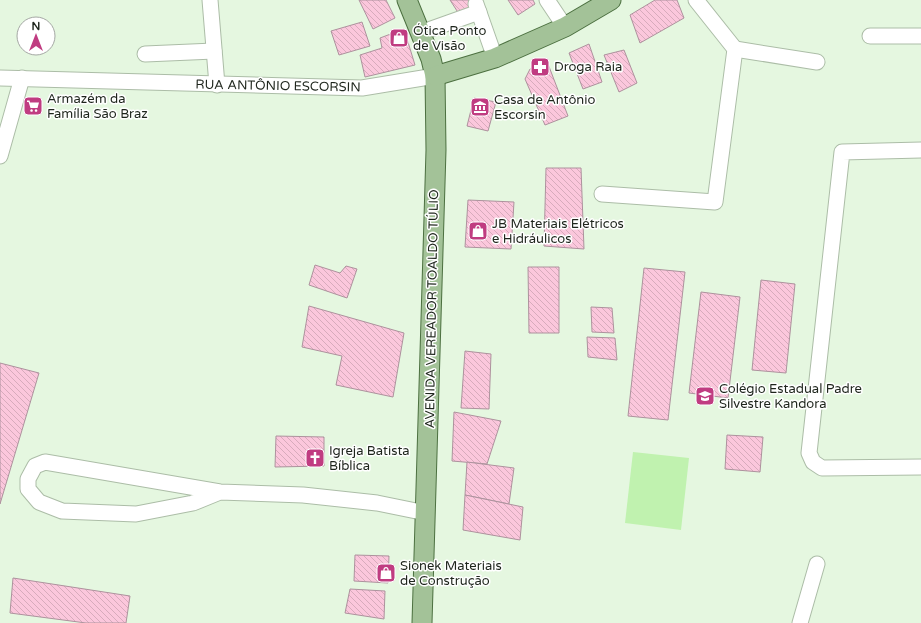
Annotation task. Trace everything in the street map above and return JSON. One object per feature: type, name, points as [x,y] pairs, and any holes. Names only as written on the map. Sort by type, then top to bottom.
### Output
[{"type":"main road","name":"AVENIDA VEREADOR TOALDO TÚLIO","points":[[407,0],[431,59],[435,76],[436,150],[426,513],[425,623]]},
{"type":"main road","name":"RUA ANTÔNIO ESCORSIN","points":[[435,76],[495,58],[565,27],[611,0]]},
{"type":"street","points":[[210,0],[217,85]]},
{"type":"street","points":[[547,0],[565,27]]},
{"type":"street","points":[[696,0],[735,49],[817,62]]},
{"type":"street","points":[[420,33],[477,7],[495,58]]},
{"type":"street","points":[[870,36],[921,36]]},
{"type":"street","points":[[602,194],[715,202],[735,49]]},
{"type":"street","points":[[145,54],[214,51]]},
{"type":"street","name":"RUA ANTÔNIO ESCORSIN","points":[[0,78],[362,88],[435,76]]},
{"type":"street","points":[[0,156],[22,78]]},
{"type":"street","points":[[921,150],[842,152],[810,453],[813,462],[822,468],[921,467]]},
{"type":"street","points":[[220,492],[193,503],[136,514],[62,511],[39,502],[28,489],[28,479],[35,466],[45,462],[220,492],[311,496],[377,503],[426,513]]},
{"type":"street","points":[[800,623],[817,564]]},
{"type":"green space","points":[[633,452],[689,458],[681,530],[625,523]]},
{"type":"building","points":[[359,0],[386,0],[395,18],[373,29]]},
{"type":"building","points":[[450,0],[480,0],[459,14]]},
{"type":"building","points":[[508,0],[533,0],[535,4],[518,15]]},
{"type":"building","points":[[655,0],[677,0],[684,18],[640,43],[630,15]]},
{"type":"building","points":[[362,22],[370,46],[339,55],[331,31]]},
{"type":"building","points":[[404,29],[415,65],[365,77],[360,55],[382,48],[380,38]]},
{"type":"building","points":[[589,44],[602,82],[583,89],[569,53]]},
{"type":"building","points":[[624,50],[637,83],[619,92],[604,55]]},
{"type":"building","points":[[548,64],[568,116],[545,125],[525,79],[530,69]]},
{"type":"building","points":[[474,98],[496,102],[488,131],[467,126]]},
{"type":"building","points":[[546,168],[581,168],[584,249],[544,246]]},
{"type":"building","points":[[468,200],[514,202],[511,249],[465,247]]},
{"type":"building","points":[[315,265],[340,273],[346,266],[357,269],[347,298],[309,285]]},
{"type":"building","points":[[528,267],[559,267],[559,333],[529,333]]},
{"type":"building","points":[[644,268],[685,272],[668,420],[628,416]]},
{"type":"building","points":[[761,280],[795,284],[786,373],[752,370]]},
{"type":"building","points":[[701,292],[740,297],[728,398],[689,393]]},
{"type":"building","points":[[309,306],[404,333],[393,397],[336,385],[342,356],[302,347]]},
{"type":"building","points":[[591,307],[612,308],[614,333],[592,332]]},
{"type":"building","points":[[587,337],[615,338],[617,360],[588,357]]},
{"type":"building","points":[[465,351],[491,354],[489,409],[461,408]]},
{"type":"building","points":[[0,363],[39,373],[0,504]]},
{"type":"building","points":[[454,412],[501,421],[487,464],[452,461]]},
{"type":"building","points":[[727,435],[763,437],[760,472],[725,469]]},
{"type":"building","points":[[276,436],[324,437],[324,466],[275,467]]},
{"type":"building","points":[[467,462],[514,468],[509,504],[465,495]]},
{"type":"building","points":[[465,495],[523,507],[520,540],[463,530]]},
{"type":"building","points":[[355,555],[389,556],[388,583],[354,581]]},
{"type":"building","points":[[13,578],[130,596],[126,623],[86,623],[10,613]]},
{"type":"building","points":[[350,589],[385,591],[384,619],[345,613]]},
{"type":"place","name":"Ótica Ponto de Visão","points":[[399,38]]},
{"type":"place","name":"Droga Raia","points":[[540,67]]},
{"type":"place","name":"Armazém da Família São Braz","points":[[33,106]]},
{"type":"place","name":"Casa de Antônio Escorsin","points":[[480,107]]},
{"type":"place","name":"JB Materiais Elétricos e Hidráulicos","points":[[478,231]]},
{"type":"place","name":"Colégio Estadual Padre Silvestre Kandora","points":[[705,396]]},
{"type":"place","name":"Igreja Batista Bíblica","points":[[315,458]]},
{"type":"place","name":"Sionek Materiais de Construção","points":[[386,573]]}]
